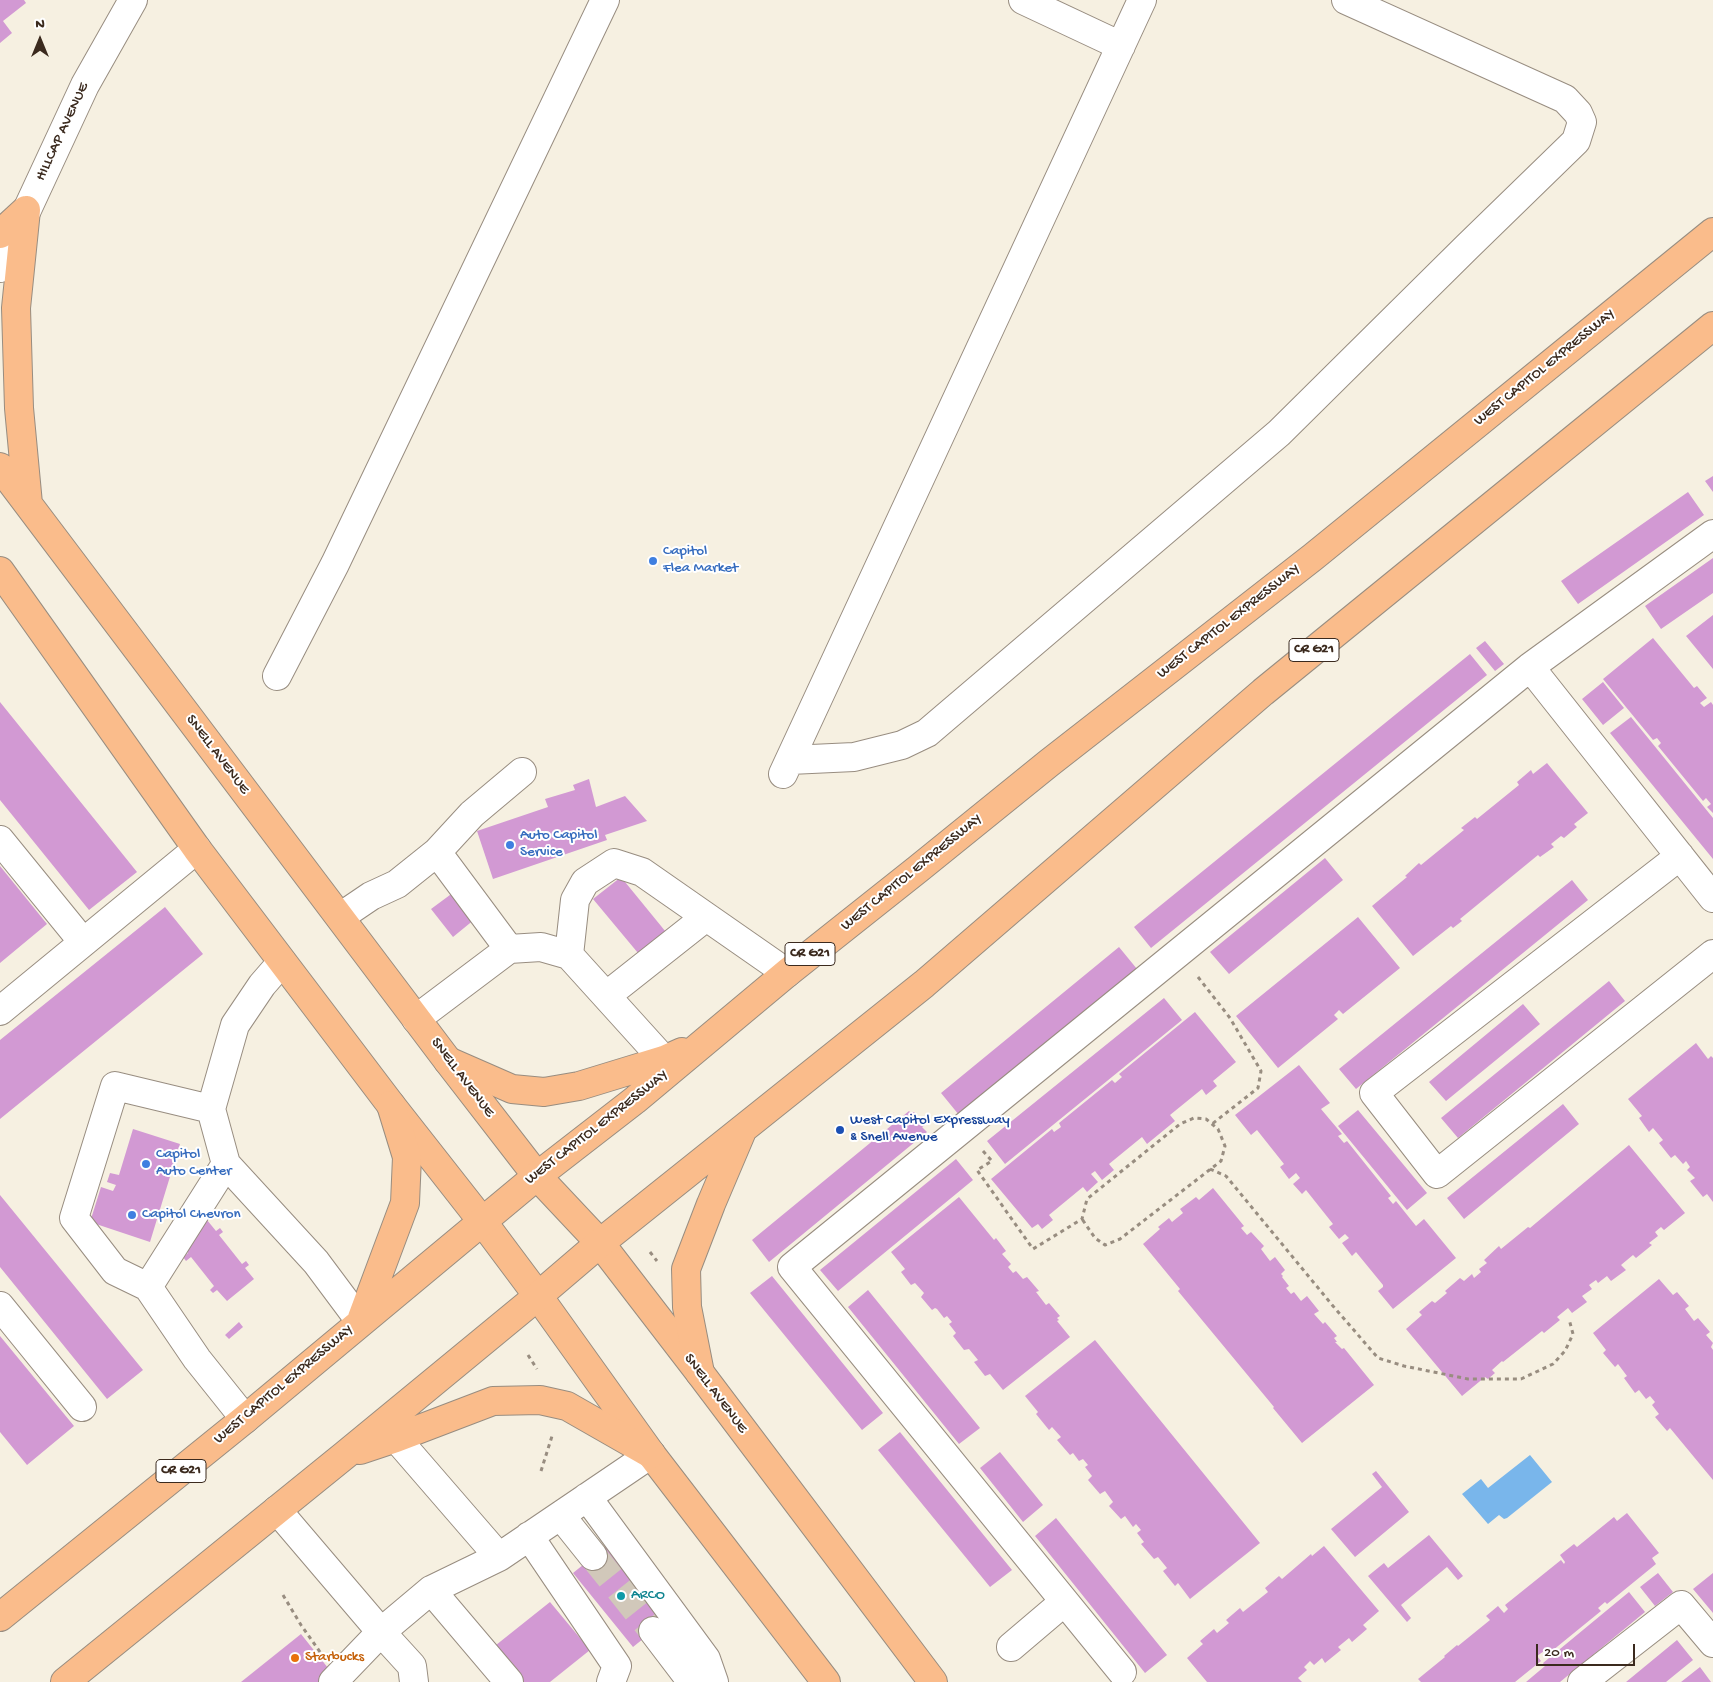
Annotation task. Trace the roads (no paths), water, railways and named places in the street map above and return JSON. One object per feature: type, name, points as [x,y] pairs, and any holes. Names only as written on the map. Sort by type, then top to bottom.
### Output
[{"type":"main road","points":[[0,234],[26,210]]},
{"type":"main road","points":[[26,210],[16,308],[19,408],[28,504]]},
{"type":"main road","name":"WEST CAPITOL EXPRESSWAY","points":[[0,1617],[245,1419],[360,1321],[537,1176],[635,1100],[787,973],[1049,763],[1313,557],[1713,232]]},
{"type":"main road","name":"CR G21","points":[[65,1682],[345,1455],[600,1243],[924,984],[1263,692],[1713,326]]},
{"type":"main road","name":"SNELL AVENUE","points":[[0,467],[448,1061],[537,1176],[600,1243],[933,1682]]},
{"type":"main road","points":[[0,571],[196,849],[482,1221],[651,1454],[826,1682]]},
{"type":"main road","points":[[448,1061],[512,1089],[544,1092],[579,1086],[664,1060],[704,1042]]},
{"type":"main road","points":[[360,1321],[405,1203],[407,1157],[391,1105]]},
{"type":"main road","points":[[700,1373],[687,1307],[686,1269],[711,1204],[744,1128]]},
{"type":"main road","points":[[345,1455],[396,1438],[493,1401],[540,1400],[567,1406],[651,1454]]},
{"type":"street","name":"HILLCAP AVENUE","points":[[0,268],[85,85],[133,0]]},
{"type":"street","points":[[277,676],[339,555],[605,0]]},
{"type":"street","points":[[1022,0],[1121,46]]},
{"type":"street","points":[[1142,0],[786,767],[854,757],[902,745],[927,733],[1280,434],[1576,141],[1582,122],[1578,113],[1564,99],[1346,0]]},
{"type":"street","points":[[1122,1672],[792,1267],[1530,667],[1713,534]]},
{"type":"street","points":[[1530,667],[1713,898]]},
{"type":"street","points":[[340,916],[370,896],[397,884],[437,852],[472,814],[522,772]]},
{"type":"street","points":[[0,840],[83,942]]},
{"type":"street","points":[[2,1007],[196,849]]},
{"type":"street","points":[[437,852],[509,949]]},
{"type":"street","points":[[1680,856],[1374,1093],[1437,1174],[1713,954]]},
{"type":"street","points":[[570,955],[575,900],[585,882],[614,863],[642,872],[787,973]]},
{"type":"street","points":[[606,996],[706,916]]},
{"type":"street","points":[[416,1019],[509,949],[541,947],[570,955],[664,1060]]},
{"type":"street","points":[[282,962],[262,985],[235,1025],[210,1109],[226,1164],[316,1262],[360,1321]]},
{"type":"street","points":[[210,1109],[115,1086],[74,1218],[115,1271],[148,1287],[196,1359],[245,1419]]},
{"type":"street","points":[[148,1287],[226,1164]]},
{"type":"street","points":[[0,1306],[82,1407]]},
{"type":"street","points":[[396,1438],[499,1557]]},
{"type":"street","points":[[335,1680],[381,1632],[431,1590],[499,1557],[651,1454]]},
{"type":"street","points":[[587,1497],[706,1659],[714,1682]]},
{"type":"street","points":[[276,1510],[412,1666],[414,1682]]},
{"type":"street","points":[[561,1516],[593,1556]]},
{"type":"street","points":[[529,1536],[617,1666],[611,1682]]},
{"type":"street","points":[[431,1590],[509,1682]]},
{"type":"street","points":[[1011,1648],[1064,1602]]},
{"type":"street","points":[[1582,1682],[1681,1605],[1713,1643]]},
{"type":"street","points":[[653,1630],[685,1673],[709,1682]]},
{"type":"water","points":[[1530,1455],[1552,1482],[1507,1518],[1504,1519],[1499,1515],[1488,1524],[1462,1494],[1481,1479],[1488,1488]]},
{"type":"tunnel","points":[[593,1556],[653,1631]]},
{"type":"place","name":"Capitol Flea Market","points":[[653,561]]},
{"type":"place","name":"Auto Capitol Service","points":[[510,845]]},
{"type":"place","name":"West Capitol Expressway & Snell Avenue","points":[[840,1130]]},
{"type":"place","name":"Capitol Auto Center","points":[[146,1164]]},
{"type":"place","name":"Capitol Chevron","points":[[132,1215]]},
{"type":"place","name":"ARCO","points":[[621,1596]]},
{"type":"place","name":"Starbucks","points":[[295,1658]]}]
